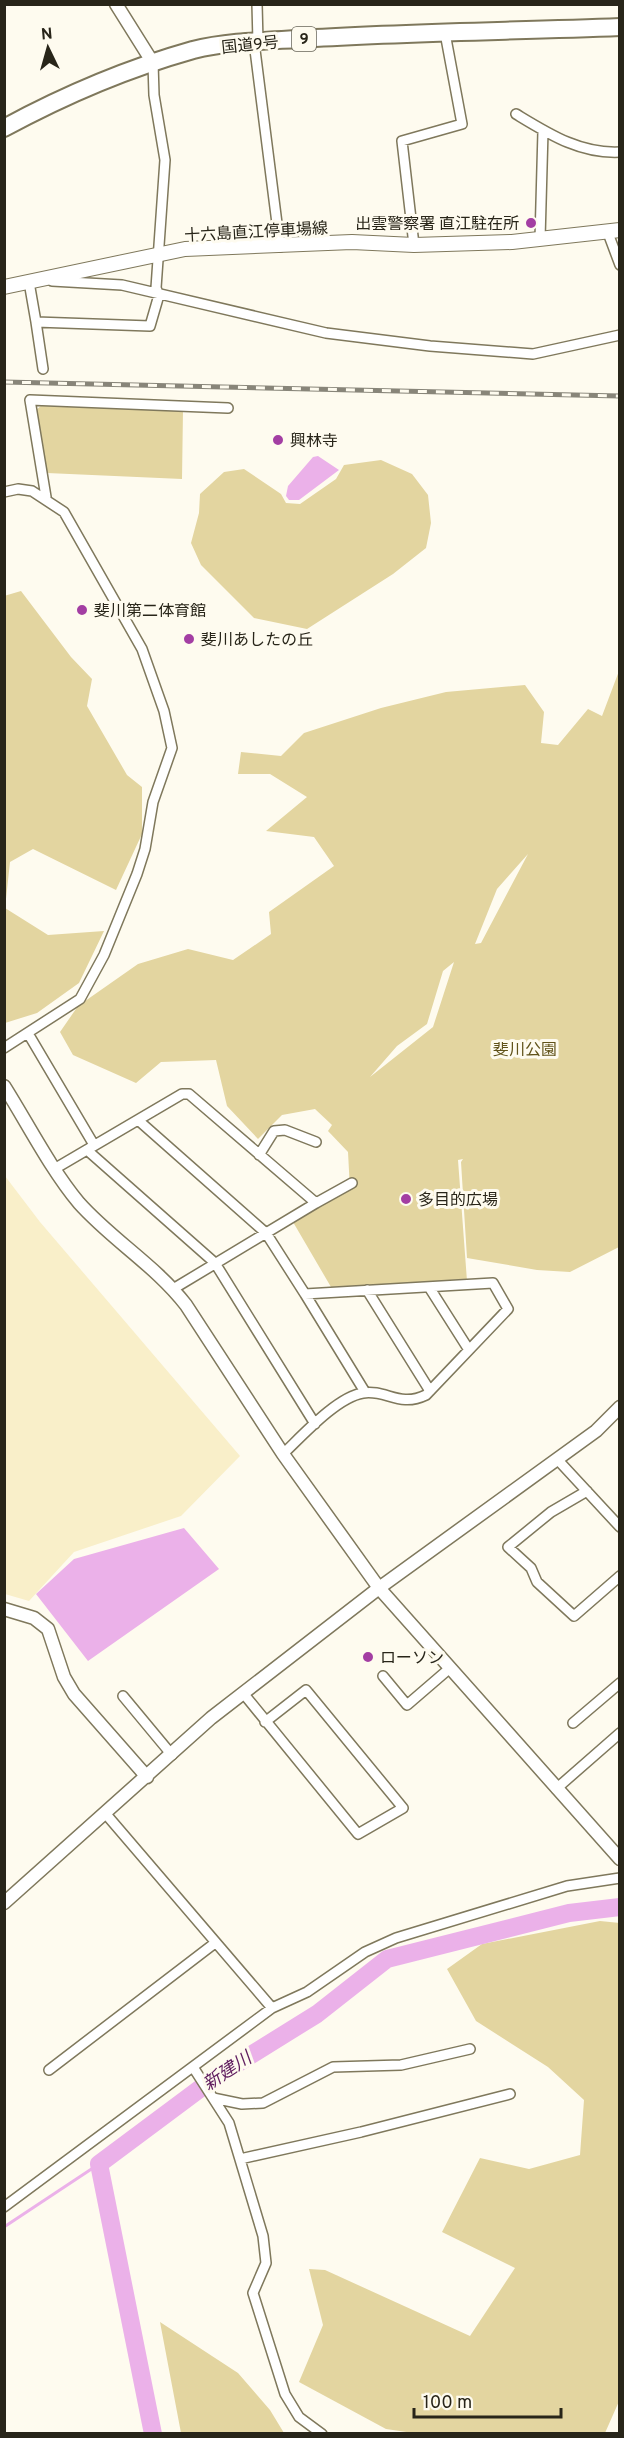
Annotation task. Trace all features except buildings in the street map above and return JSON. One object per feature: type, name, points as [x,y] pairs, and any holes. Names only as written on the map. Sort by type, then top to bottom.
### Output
[{"type":"highway","name":"国道9号","points":[[4,128],[39,109],[153,63],[195,50],[256,42],[620,27]]},
{"type":"main road","name":"十六島直江停車場線","points":[[4,287],[185,249],[280,247],[352,242],[414,245],[540,239],[614,232]]},
{"type":"street","points":[[36,322],[150,326],[159,295],[156,288],[165,160],[154,95],[153,63],[116,4]]},
{"type":"street","points":[[257,4],[256,42],[280,247]]},
{"type":"street","points":[[414,245],[402,141],[462,124],[445,33]]},
{"type":"street","points":[[516,114],[561,141],[601,153],[620,152]]},
{"type":"street","points":[[540,239],[543,131]]},
{"type":"street","points":[[614,232],[620,265]]},
{"type":"street","points":[[43,369],[36,322],[35,281],[122,285],[326,333],[430,346],[533,354],[620,335]]},
{"type":"street","points":[[46,497],[30,400],[228,408]]},
{"type":"street","points":[[4,492],[18,489],[32,491],[46,497],[64,512],[142,649],[164,711],[172,748],[153,802],[139,866],[104,955],[80,999],[29,1035],[4,1048]]},
{"type":"street","points":[[29,1035],[90,1148],[215,1263],[315,1424]]},
{"type":"street","points":[[4,1086],[78,1202],[101,1226],[173,1289],[209,1338],[283,1454],[379,1588],[620,1859]]},
{"type":"street","points":[[56,1168],[183,1094],[189,1094],[316,1203]]},
{"type":"street","points":[[138,1120],[266,1233],[365,1392]]},
{"type":"street","points":[[259,1155],[274,1131],[285,1130],[316,1142]]},
{"type":"street","points":[[173,1289],[352,1183]]},
{"type":"street","points":[[283,1454],[340,1403],[365,1392],[402,1401],[415,1400],[430,1391],[508,1309],[493,1284],[304,1294]]},
{"type":"street","points":[[429,1287],[469,1350]]},
{"type":"street","points":[[367,1290],[430,1391]]},
{"type":"street","points":[[4,1903],[211,1718],[379,1588],[596,1431],[620,1407]]},
{"type":"street","points":[[557,1459],[620,1527]]},
{"type":"street","points":[[587,1491],[551,1512],[508,1547],[531,1568],[537,1582],[574,1616],[620,1576]]},
{"type":"street","points":[[4,1609],[34,1618],[48,1629],[64,1677],[74,1694],[147,1777]]},
{"type":"street","points":[[383,1676],[407,1705],[450,1668]]},
{"type":"street","points":[[573,1723],[620,1683]]},
{"type":"street","points":[[243,1694],[265,1722],[358,1834],[403,1808],[306,1690],[265,1722]]},
{"type":"street","points":[[123,1696],[172,1755]]},
{"type":"street","points":[[556,1789],[620,1733]]},
{"type":"street","points":[[105,1814],[272,2008]]},
{"type":"street","points":[[4,2207],[272,2008],[307,1992],[364,1952],[396,1938],[567,1886],[620,1878]]},
{"type":"street","points":[[49,2070],[215,1943]]},
{"type":"street","points":[[213,2098],[242,2104],[263,2103],[333,2067],[401,2064],[470,2049]]},
{"type":"street","points":[[193,2067],[229,2123],[263,2236],[266,2263],[253,2294],[285,2394],[299,2417],[322,2433]]},
{"type":"street","points":[[240,2159],[362,2132],[510,2094]]},
{"type":"shaded area","points":[[318,456],[339,470],[299,500],[289,500],[286,496],[288,486],[313,457]]},
{"type":"shaded area","points":[[5,1176],[40,1222],[240,1456],[181,1516],[74,1552],[29,1601],[5,1594]]},
{"type":"shaded area","points":[[184,1528],[219,1569],[88,1661],[36,1594],[74,1559]]},
{"type":"green space","points":[[42,405],[183,410],[182,479],[47,473],[36,410]]},
{"type":"green space","points":[[381,460],[412,474],[428,495],[431,523],[426,548],[393,574],[307,629],[254,618],[201,565],[191,543],[199,513],[200,494],[224,472],[244,469],[281,494],[286,503],[300,504],[336,479],[344,465]]},
{"type":"green space","points":[[21,591],[71,657],[92,679],[87,706],[127,775],[142,787],[142,834],[116,890],[33,849],[10,862],[5,908],[48,935],[104,931],[79,983],[37,1013],[5,1023],[4,596]]},
{"type":"green space","name":"斐川公園","points":[[619,671],[619,1247],[570,1272],[537,1270],[467,1258],[461,1162],[463,1159],[458,1160],[467,1281],[331,1287],[293,1222],[350,1190],[348,1152],[328,1131],[332,1125],[315,1109],[282,1115],[258,1139],[227,1106],[216,1060],[161,1062],[136,1083],[73,1055],[60,1032],[78,1006],[138,964],[188,949],[233,960],[271,934],[269,912],[334,866],[314,837],[266,831],[307,797],[270,774],[238,774],[241,752],[281,756],[304,733],[381,708],[446,692],[525,685],[544,712],[541,743],[558,745],[588,709],[602,716]],"holes":[[[528,854],[481,943],[475,944],[497,889]],[[454,962],[433,1027],[370,1077],[397,1046],[427,1024],[443,971]]]},
{"type":"green space","points":[[600,1921],[620,1923],[620,2399],[605,2433],[420,2434],[386,2429],[299,2382],[323,2325],[309,2269],[325,2270],[470,2336],[515,2268],[442,2232],[480,2158],[529,2169],[580,2155],[584,2100],[548,2067],[476,2021],[447,1969],[482,1944]]},
{"type":"green space","points":[[160,2322],[238,2373],[270,2410],[284,2433],[181,2433]]},
{"type":"waterway","name":"新建川","points":[[153,2434],[99,2164],[217,2076],[317,2014],[387,1959],[569,1913],[620,1907]]},
{"type":"waterway","points":[[4,2227],[99,2164]]},
{"type":"railway","points":[[4,382],[620,396]]},
{"type":"place","name":"出雲警察署 直江駐在所","points":[[531,223]]},
{"type":"place","name":"興林寺","points":[[278,440]]},
{"type":"place","name":"斐川第二体育館","points":[[82,610]]},
{"type":"place","name":"斐川あしたの丘","points":[[189,639]]},
{"type":"place","name":"多目的広場","points":[[406,1199]]},
{"type":"place","name":"ローソン","points":[[368,1657]]}]
